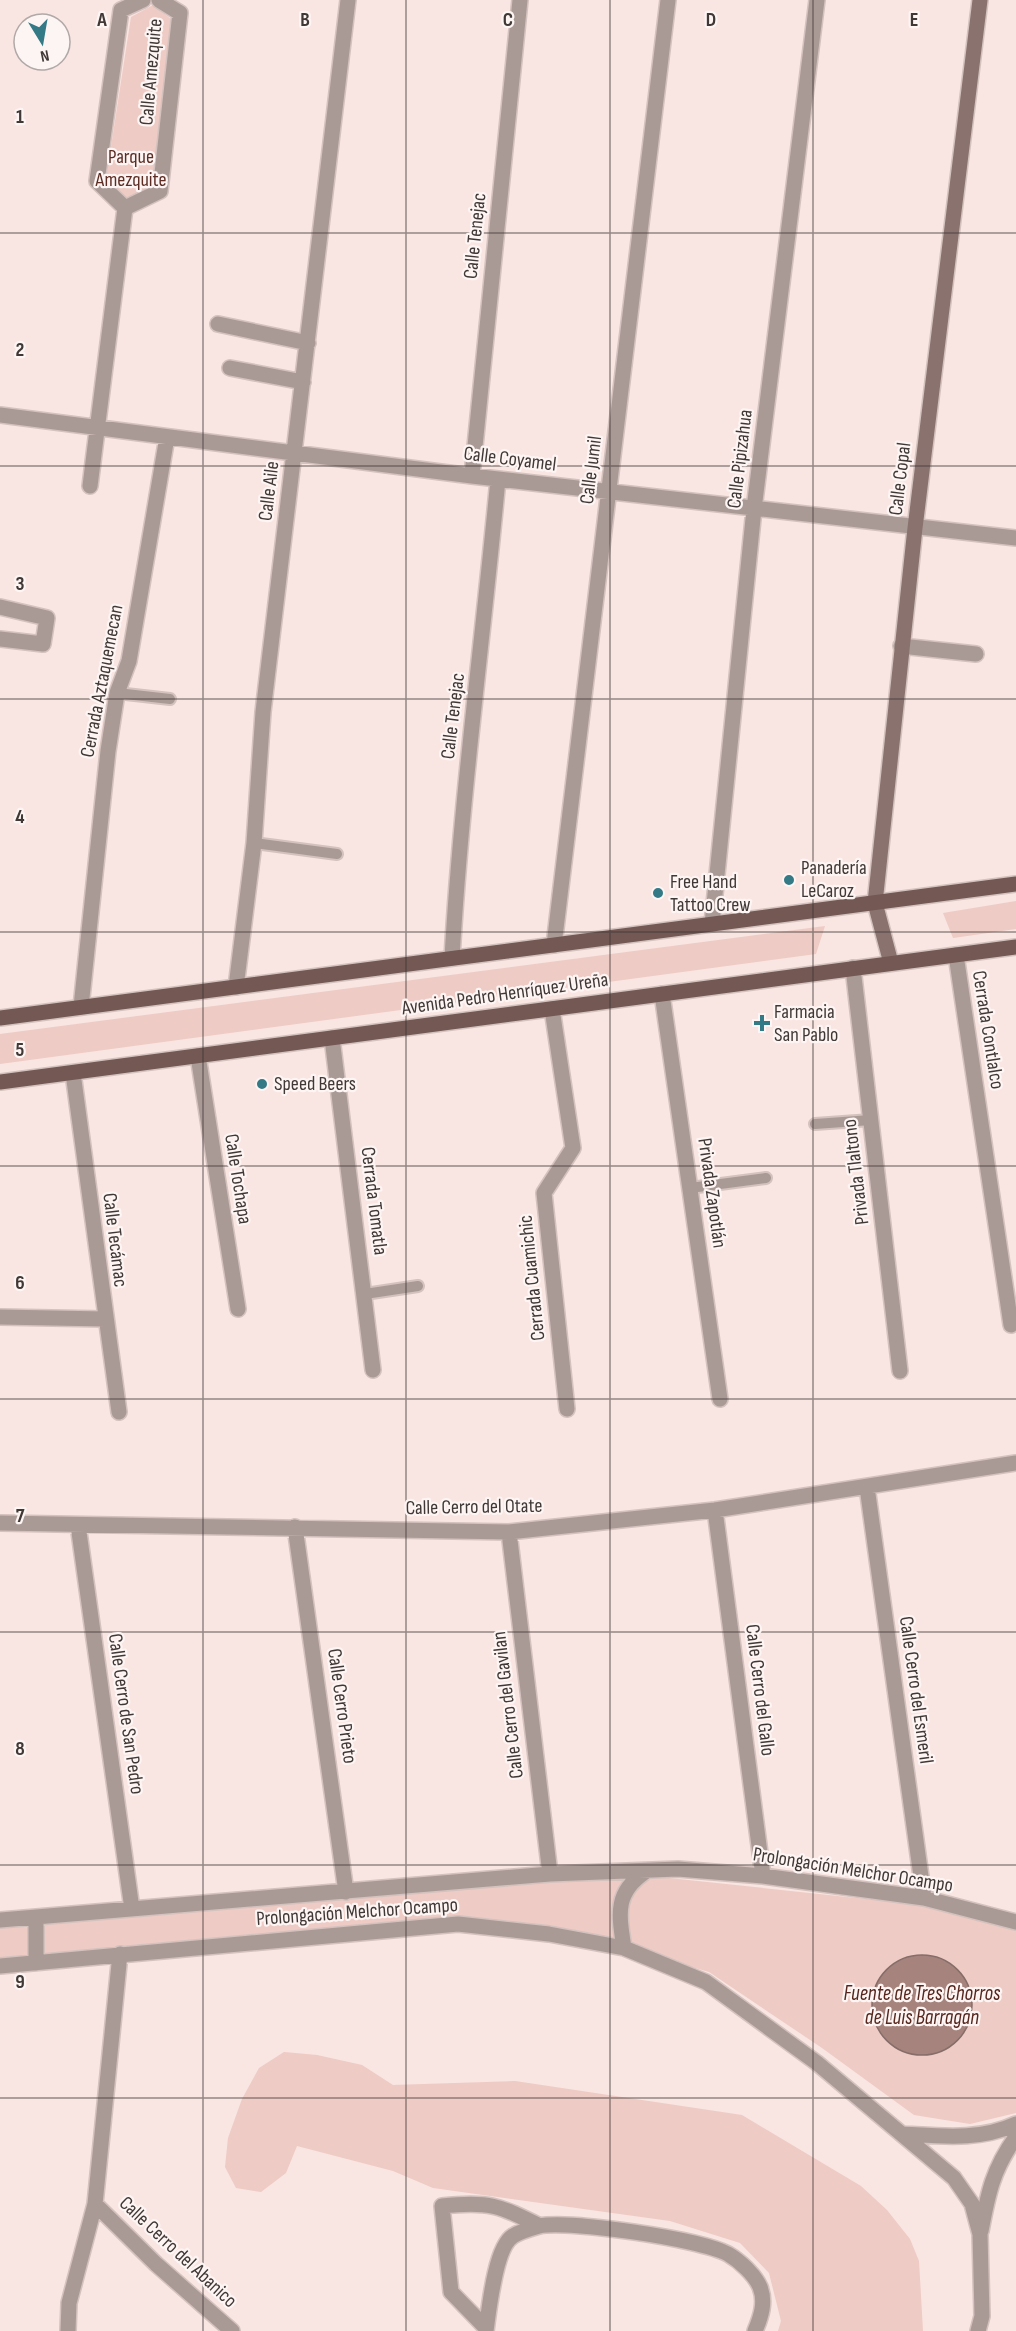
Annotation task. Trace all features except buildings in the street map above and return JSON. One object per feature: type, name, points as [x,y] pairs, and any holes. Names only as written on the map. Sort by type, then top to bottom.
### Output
[{"type":"main road","name":"Avenida Pedro Henríquez Ureña","points":[[0,1018],[1016,885]]},
{"type":"main road","name":"Avenida Pedro Henríquez Ureña","points":[[0,1083],[1016,946]]},
{"type":"street","name":"Calle Amezquite","points":[[143,0],[121,10],[97,181],[125,208],[160,191],[180,13],[159,0]]},
{"type":"street","name":"Calle Aile","points":[[236,987],[254,843],[263,712],[348,0]]},
{"type":"street","name":"Calle Tenejac","points":[[472,476],[520,0]]},
{"type":"street","name":"Calle Jumil","points":[[554,945],[668,0]]},
{"type":"street","name":"Calle Pipizahua","points":[[712,924],[754,509],[817,0]]},
{"type":"street","name":"Calle Copal","points":[[891,963],[875,903],[901,646],[980,0]]},
{"type":"street","points":[[90,486],[125,208]]},
{"type":"street","points":[[218,324],[308,343]]},
{"type":"street","points":[[230,368],[303,382]]},
{"type":"street","name":"Calle Coyamel","points":[[0,415],[472,476],[1016,538]]},
{"type":"street","name":"Cerrada Aztaquemecan","points":[[81,1007],[108,751],[117,693],[129,661],[167,437]]},
{"type":"street","name":"Calle Tenejac","points":[[452,958],[459,839],[482,649],[498,479]]},
{"type":"street","points":[[0,607],[47,618],[43,644],[0,639]]},
{"type":"street","points":[[901,646],[976,654]]},
{"type":"street","name":"Cerrada Contlalco","points":[[956,955],[1011,1325]]},
{"type":"street","name":"Privada Tlaltono","points":[[853,968],[900,1371]]},
{"type":"street","name":"Privada Zapotlán","points":[[662,994],[720,1399]]},
{"type":"street","name":"Cerrada Cuamichic","points":[[552,1009],[573,1148],[544,1193],[567,1409]]},
{"type":"street","name":"Cerrada Tomatla","points":[[332,1038],[373,1370]]},
{"type":"street","name":"Calle Tochapa","points":[[198,1056],[238,1309]]},
{"type":"street","name":"Calle Tecámac","points":[[73,1073],[119,1412]]},
{"type":"street","points":[[0,1317],[105,1319]]},
{"type":"street","name":"Calle Cerro del Otate","points":[[0,1523],[509,1532],[715,1510],[1016,1466]]},
{"type":"street","name":"Calle Cerro del Esmeril","points":[[867,1487],[924,1898]]},
{"type":"street","name":"Calle Cerro del Gallo","points":[[715,1510],[763,1876]]},
{"type":"street","name":"Calle Cerro de San Pedro","points":[[78,1525],[132,1909]]},
{"type":"street","name":"Calle Cerro Prieto","points":[[295,1527],[346,1892]]},
{"type":"street","name":"Calle Cerro del Gavilan","points":[[509,1532],[550,1874]]},
{"type":"street","name":"Prolongación Melchor Ocampo","points":[[0,1920],[550,1874],[678,1869],[763,1876],[924,1898],[1016,1922]]},
{"type":"street","points":[[624,1948],[620,1922],[621,1899],[632,1882],[645,1872]]},
{"type":"street","points":[[36,1917],[36,1963]]},
{"type":"street","name":"Prolongación Melchor Ocampo","points":[[0,1966],[458,1924],[549,1934],[624,1948],[706,1982],[817,2063],[954,2178],[972,2204],[981,2234]]},
{"type":"street","points":[[68,2331],[69,2303],[95,2204],[120,1954]]},
{"type":"street","points":[[902,2134],[965,2137],[997,2133],[1016,2124]]},
{"type":"street","points":[[978,2331],[982,2316],[981,2234],[991,2182],[1000,2159],[1016,2137]]},
{"type":"street","points":[[486,2330],[451,2292],[442,2206],[470,2203],[499,2206],[540,2226]]},
{"type":"street","name":"Calle Cerro del Abanico","points":[[95,2204],[156,2264],[232,2331]]},
{"type":"street","points":[[486,2330],[501,2253],[512,2236],[540,2226],[579,2226],[643,2233],[717,2249],[730,2255],[751,2274],[761,2288],[763,2312],[755,2331]]},
{"type":"lane","points":[[117,693],[170,699]]},
{"type":"lane","points":[[254,843],[337,854]]},
{"type":"lane","points":[[815,1124],[870,1120]]},
{"type":"lane","points":[[690,1188],[766,1178]]},
{"type":"lane","points":[[364,1294],[418,1286]]},
{"type":"green space","name":"Parque Amezquite","points":[[153,5],[171,19],[153,183],[128,200],[106,179],[131,17]]},
{"type":"green space","points":[[1016,901],[1016,929],[953,938],[943,913]]},
{"type":"green space","points":[[825,926],[816,954],[0,1064],[0,1034]]},
{"type":"green space","points":[[669,1878],[923,1905],[1016,1931],[1016,2113],[970,2124],[914,2115],[822,2048],[709,1972],[586,1936],[456,1918],[395,1921],[114,1956],[0,1965],[0,1926],[555,1879]]},
{"type":"green space","points":[[284,2052],[317,2055],[362,2065],[393,2085],[515,2081],[742,2115],[861,2186],[887,2210],[910,2239],[919,2261],[923,2331],[778,2331],[781,2321],[769,2273],[740,2243],[670,2221],[433,2188],[393,2171],[297,2146],[286,2173],[261,2192],[236,2188],[225,2167],[228,2138],[242,2099],[259,2068]]},
{"type":"water","name":"Fuente de Tres Chorros de Luis Barragán","points":[[922,1955],[941,1959],[957,1970],[968,1986],[972,2005],[968,2024],[957,2040],[941,2051],[922,2055],[903,2051],[887,2040],[876,2024],[872,2005],[876,1986],[887,1970],[903,1959]]},
{"type":"place","name":"Panadería LeCaroz","points":[[789,880]]},
{"type":"place","name":"Free Hand Tattoo Crew","points":[[658,893]]},
{"type":"place","name":"Farmacia San Pablo","points":[[762,1023]]},
{"type":"place","name":"Speed Beers","points":[[262,1084]]}]
